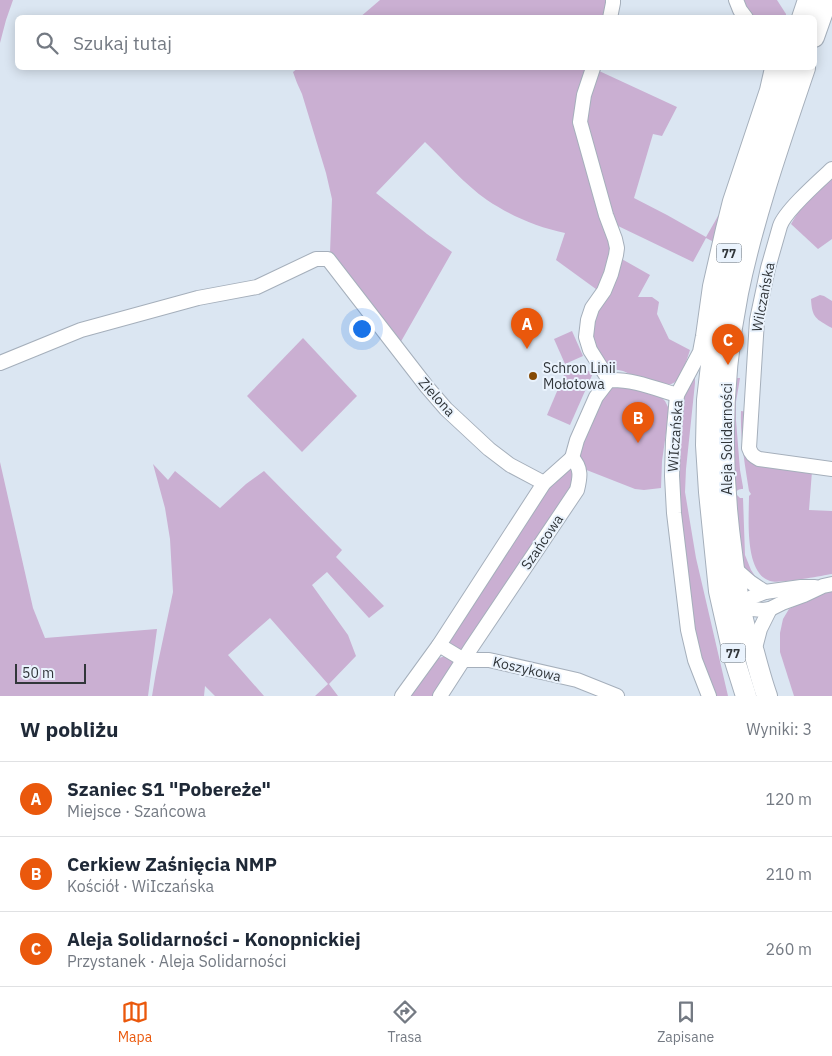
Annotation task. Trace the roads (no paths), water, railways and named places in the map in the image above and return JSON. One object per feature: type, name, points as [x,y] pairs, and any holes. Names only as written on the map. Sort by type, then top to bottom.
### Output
[{"type":"highway","points":[[817,28],[827,0]]},
{"type":"highway","name":"Aleja Solidarności","points":[[767,696],[746,632],[732,609],[716,566],[706,445],[711,363],[725,272],[737,223],[785,70]]},
{"type":"highway","name":"Aleja Solidarności","points":[[746,696],[734,658],[732,609],[734,568],[728,522],[724,444],[725,399],[733,323],[754,225],[804,70]]},
{"type":"street","points":[[611,15],[613,0]]},
{"type":"street","points":[[736,0],[744,15]]},
{"type":"street","points":[[592,70],[584,95],[580,122],[617,248],[604,291],[592,308],[586,337],[590,350],[609,380]]},
{"type":"street","name":"WiIczańska","points":[[709,696],[695,660],[688,630],[674,513],[672,476],[677,395],[700,352],[710,286],[730,201],[767,90],[772,70]]},
{"type":"street","name":"Wilczańska","points":[[832,169],[804,195],[782,220],[780,226],[768,268],[757,320],[749,448],[753,457],[759,459],[832,469]]},
{"type":"street","name":"Zielona","points":[[0,364],[80,330],[198,298],[257,287],[316,259],[328,259],[446,409],[489,449],[510,465],[544,482]]},
{"type":"street","points":[[609,380],[638,383],[677,395]]},
{"type":"street","points":[[402,696],[439,645],[544,482],[572,458],[577,440],[596,397],[609,380]]},
{"type":"street","name":"Szańcowa","points":[[440,696],[577,490],[580,478],[578,463],[572,458]]},
{"type":"street","points":[[734,568],[765,592]]},
{"type":"street","points":[[732,609],[765,592],[801,587],[828,586]]},
{"type":"street","points":[[732,609],[770,609],[782,602],[828,586]]},
{"type":"street","points":[[754,653],[760,629],[770,609]]},
{"type":"street","points":[[439,645],[464,660]]},
{"type":"street","name":"Koszykowa","points":[[464,660],[489,660],[577,680],[617,696]]},
{"type":"place","name":"Szaniec S1 \"Pobereże\"","points":[[527,349]]},
{"type":"place","name":"Aleja Solidarności - Konopnickiej","points":[[728,365]]},
{"type":"place","name":"Schron Linii Mołotowa","points":[[533,376]]},
{"type":"place","name":"Cerkiew Zaśnięcia NMP","points":[[638,443]]}]
